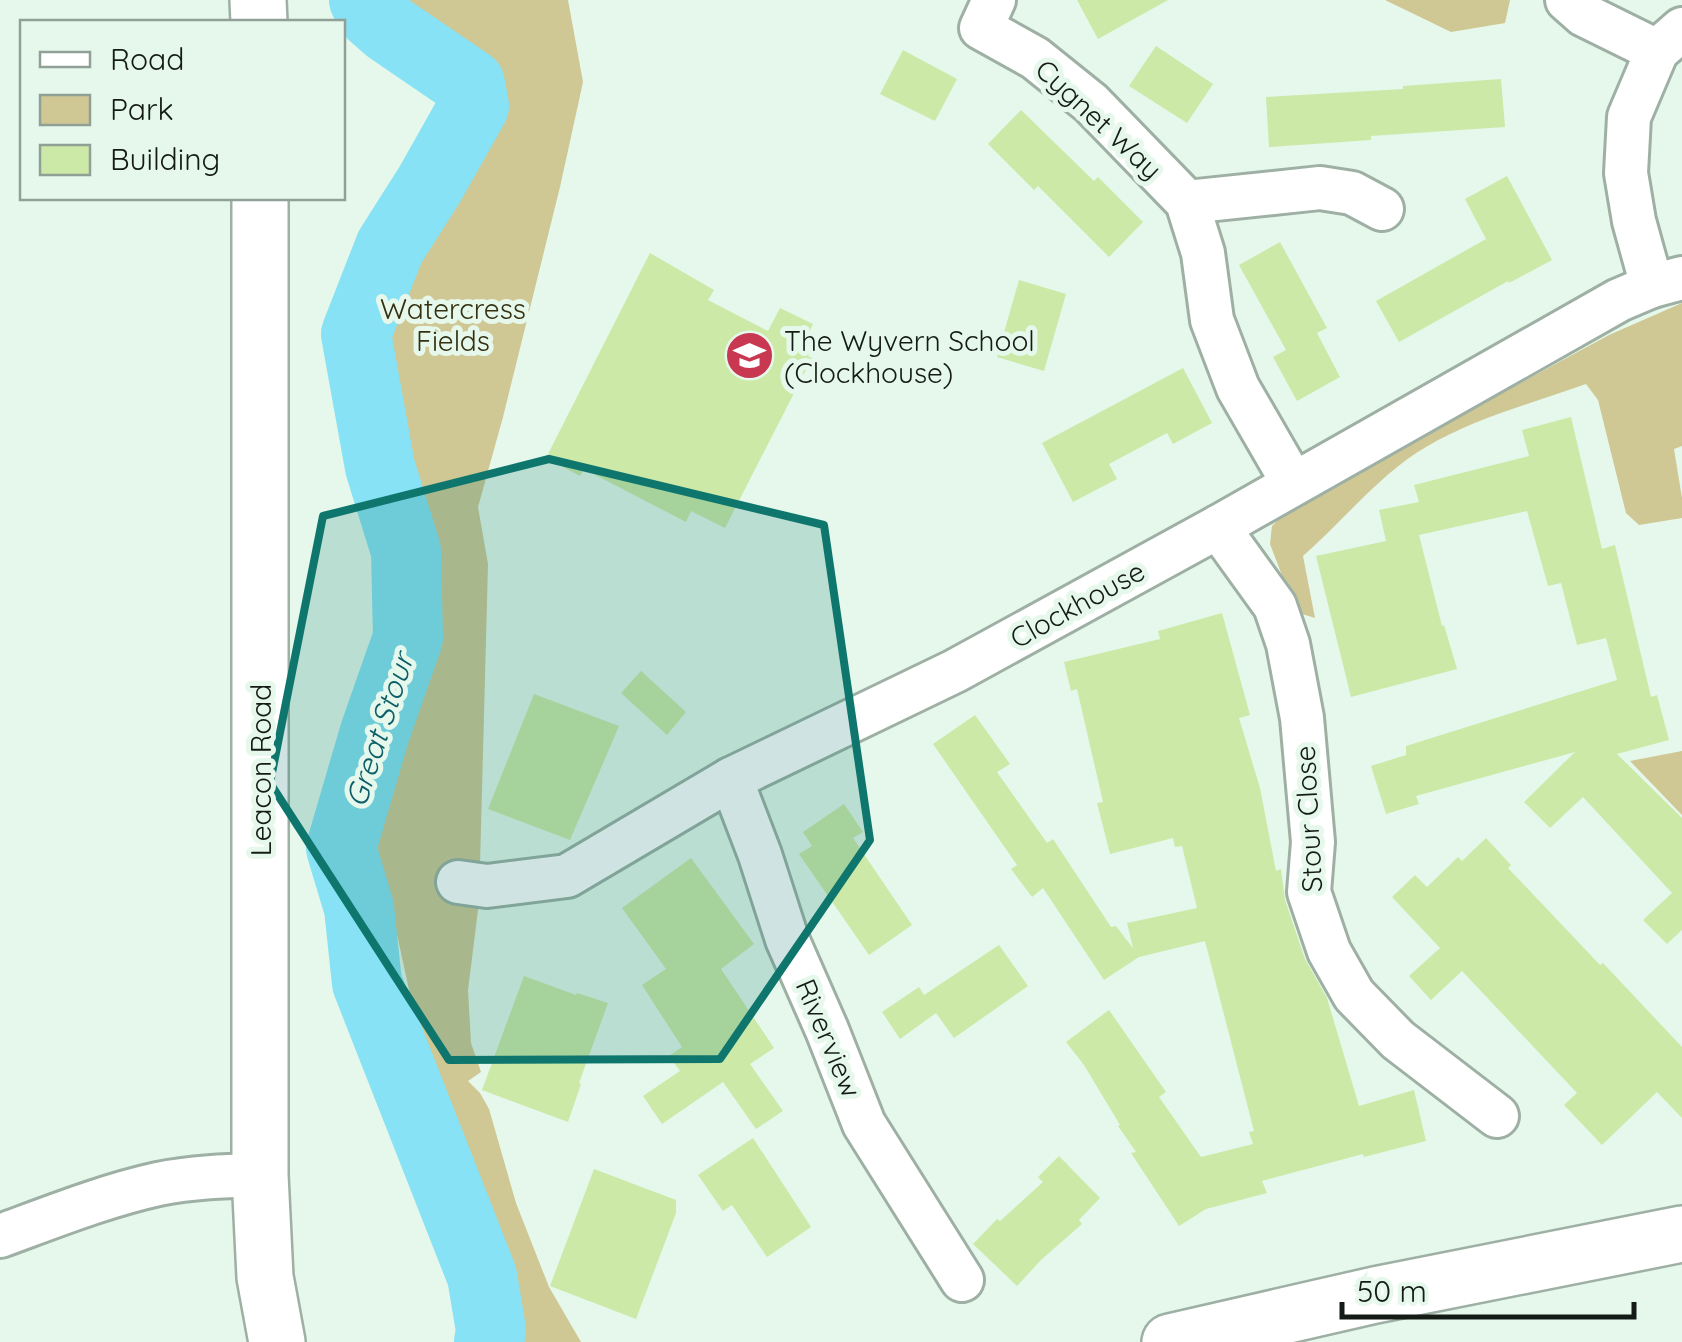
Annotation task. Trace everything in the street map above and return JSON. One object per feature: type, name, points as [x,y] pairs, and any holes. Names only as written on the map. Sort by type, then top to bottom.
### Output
[{"type":"street","name":"Cygnet Way","points":[[994,0],[981,28],[1035,58],[1090,102],[1188,202],[1203,253],[1212,320],[1238,388],[1293,484]]},
{"type":"street","points":[[1567,0],[1584,15],[1670,40],[1628,118],[1626,173],[1634,221],[1667,282]]},
{"type":"street","points":[[1188,202],[1320,188],[1352,193],[1382,209]]},
{"type":"street","name":"Leacon Road","points":[[260,200],[260,1175],[265,1278],[277,1342]]},
{"type":"street","name":"Clockhouse","points":[[458,882],[487,886],[566,876],[731,779],[955,672],[1619,300],[1667,282]]},
{"type":"street","name":"Stour Close","points":[[1218,527],[1275,606],[1288,644],[1302,718],[1313,842],[1309,892],[1329,951],[1354,996],[1398,1040],[1497,1116]]},
{"type":"street","name":"Riverview","points":[[731,779],[787,939],[864,1124],[962,1280]]},
{"type":"street","points":[[0,1236],[157,1184],[210,1176],[260,1175]]},
{"type":"street","points":[[1170,1342],[1682,1234]]},
{"type":"highlighted area","points":[[549,459],[824,525],[870,840],[720,1059],[449,1060],[270,783],[323,516]]},
{"type":"green space","name":"Watercress Fields","points":[[396,0],[568,0],[583,82],[478,507],[488,564],[479,902],[468,990],[471,1043],[481,1072],[468,1081],[489,1109],[516,1203],[549,1287],[581,1342],[516,1342],[501,1269],[435,1110],[390,902],[369,877],[361,857],[367,829],[407,732],[432,619],[427,537],[384,418],[377,370],[380,315],[393,273],[422,222],[482,143],[496,100],[489,68],[466,41]]},
{"type":"green space","points":[[1385,0],[1510,0],[1505,23],[1451,32]]},
{"type":"green space","points":[[1682,303],[1682,446],[1674,449],[1682,518],[1639,525],[1626,513],[1598,400],[1586,384],[1464,428],[1410,457],[1303,556],[1315,618],[1296,612],[1270,544],[1272,526],[1291,507],[1609,335]]},
{"type":"green space","points":[[1682,751],[1682,815],[1630,761]]},
{"type":"building","points":[[1077,0],[1168,0],[1098,39]]},
{"type":"building","points":[[1156,46],[1213,84],[1187,123],[1129,86]]},
{"type":"building","points":[[903,50],[957,79],[935,121],[880,94]]},
{"type":"building","points":[[1501,79],[1505,127],[1269,147],[1266,97]]},
{"type":"building","points":[[1021,110],[1143,222],[1109,257],[1038,186],[1034,190],[988,144]]},
{"type":"building","points":[[1507,176],[1552,260],[1399,342],[1376,301],[1486,239],[1465,199]]},
{"type":"building","points":[[1280,242],[1327,328],[1317,333],[1340,377],[1297,401],[1273,357],[1286,350],[1239,265]]},
{"type":"building","points":[[650,253],[714,290],[708,300],[768,331],[780,308],[813,324],[809,333],[818,337],[808,356],[812,358],[725,528],[691,511],[686,522],[584,469],[580,476],[546,458]]},
{"type":"building","points":[[1019,280],[1066,294],[1044,371],[997,357]]},
{"type":"building","points":[[1183,368],[1212,423],[1173,444],[1167,433],[1109,464],[1117,479],[1073,502],[1042,443]]},
{"type":"building","points":[[1571,417],[1602,549],[1615,545],[1651,697],[1657,695],[1669,740],[1617,754],[1682,818],[1682,930],[1667,944],[1643,920],[1672,893],[1583,797],[1550,828],[1524,802],[1575,752],[1416,796],[1419,804],[1386,814],[1371,766],[1406,755],[1406,746],[1617,680],[1606,638],[1577,645],[1561,583],[1548,586],[1527,511],[1419,535],[1457,669],[1351,697],[1316,556],[1386,541],[1379,510],[1419,502],[1414,485],[1529,456],[1522,430]]},
{"type":"building","points":[[1222,613],[1250,715],[1239,718],[1260,788],[1276,871],[1281,869],[1285,900],[1305,959],[1327,998],[1359,1106],[1414,1090],[1426,1141],[1262,1181],[1267,1193],[1206,1209],[1179,1226],[1131,1153],[1136,1152],[1084,1065],[1066,1042],[1109,1010],[1166,1092],[1159,1097],[1201,1157],[1253,1144],[1249,1132],[1254,1131],[1205,941],[1139,957],[1104,980],[1043,888],[1032,897],[1011,869],[1017,865],[933,744],[975,715],[1010,764],[997,772],[1047,843],[1053,839],[1111,927],[1116,926],[1133,948],[1127,923],[1197,908],[1182,846],[1175,847],[1173,838],[1110,854],[1097,803],[1103,802],[1077,689],[1071,691],[1064,662],[1160,639],[1158,631]]},
{"type":"building","points":[[641,671],[686,712],[667,735],[621,693]]},
{"type":"building","points":[[534,694],[619,726],[570,840],[488,809]]},
{"type":"building","points":[[844,804],[863,832],[853,838],[912,925],[869,955],[799,854],[812,846],[803,832]]},
{"type":"building","points":[[1486,838],[1511,865],[1508,868],[1682,1047],[1682,1118],[1657,1092],[1602,1145],[1564,1105],[1577,1093],[1462,971],[1431,1000],[1409,976],[1440,948],[1392,897],[1415,875],[1427,887],[1458,857],[1462,861]]},
{"type":"building","points":[[691,858],[754,944],[721,969],[774,1048],[750,1064],[783,1111],[756,1129],[723,1082],[662,1124],[643,1096],[680,1071],[669,1056],[682,1047],[642,985],[666,969],[622,908]]},
{"type":"building","points":[[999,945],[1028,986],[954,1038],[936,1013],[900,1039],[882,1012],[919,987],[924,995]]},
{"type":"building","points":[[524,976],[608,1003],[568,1122],[482,1090]]},
{"type":"building","points":[[753,1138],[811,1227],[767,1257],[732,1205],[723,1211],[698,1175]]},
{"type":"building","points":[[1059,1156],[1100,1198],[1079,1220],[1082,1224],[1017,1286],[973,1244],[1043,1182],[1038,1177]]},
{"type":"building","points":[[594,1169],[676,1200],[676,1213],[636,1319],[550,1286]]},
{"type":"waterway","name":"Great Stour","points":[[364,0],[372,14],[388,28],[470,84],[474,106],[390,247],[356,334],[380,467],[406,551],[408,638],[341,848],[359,908],[367,983],[482,1276],[491,1330],[489,1342]]},
{"type":"place","name":"The Wyvern School (Clockhouse)","points":[[749,356]]}]
